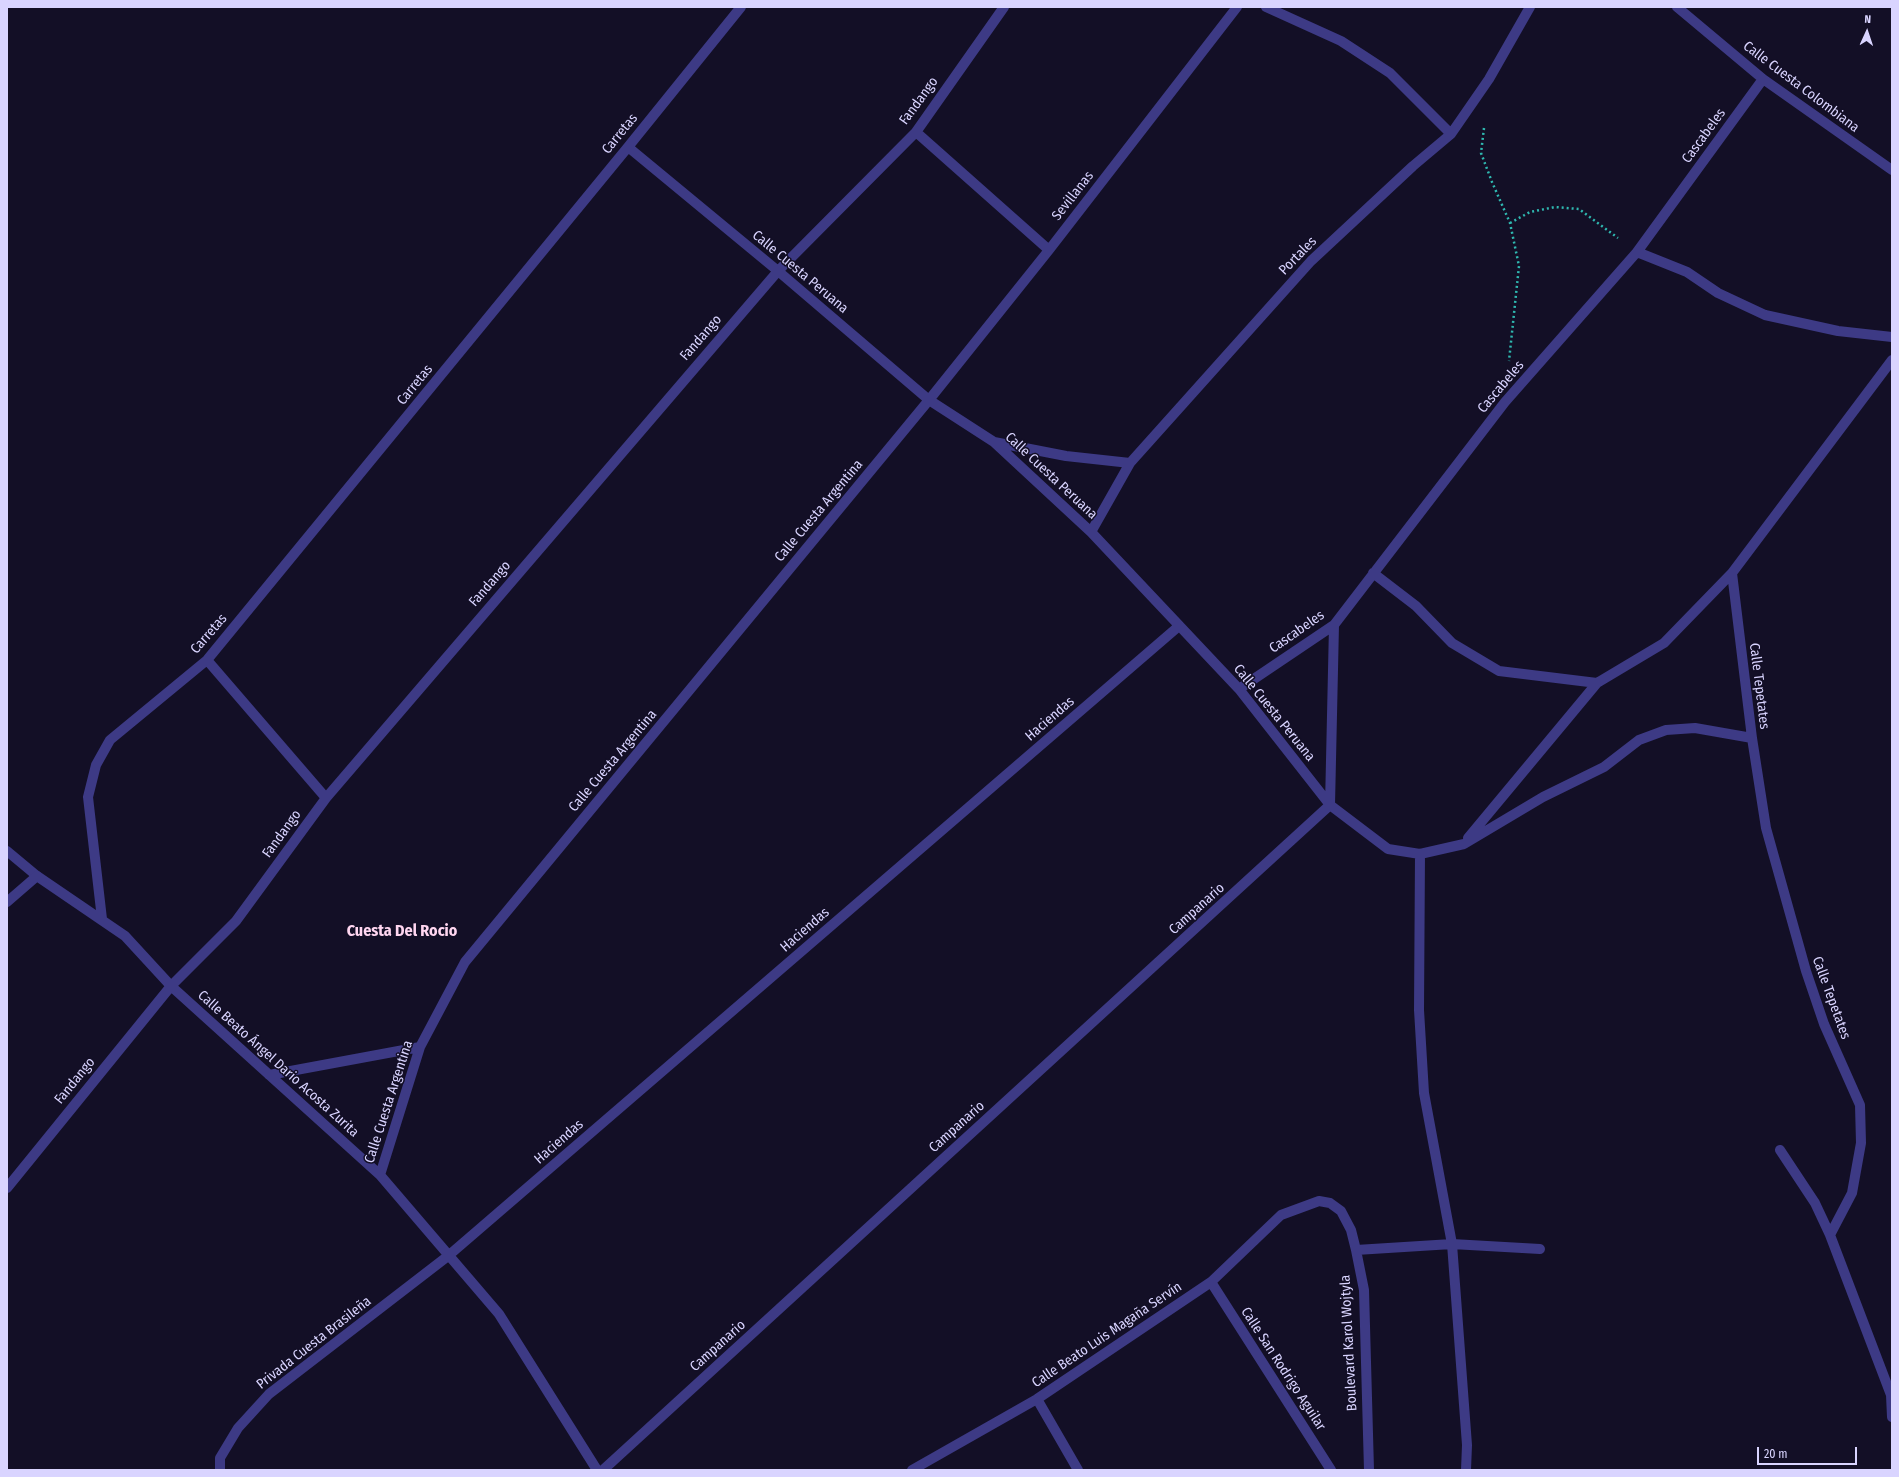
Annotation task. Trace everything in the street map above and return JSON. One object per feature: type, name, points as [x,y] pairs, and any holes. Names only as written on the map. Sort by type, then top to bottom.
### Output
[{"type":"street","name":"Carretas","points":[[102,919],[88,796],[96,765],[110,740],[207,660],[628,147],[740,7]]},
{"type":"street","name":"Fandango","points":[[7,1188],[171,986],[236,921],[326,798],[778,271],[916,132],[1004,7]]},
{"type":"street","name":"Sevillanas","points":[[929,400],[1049,250],[1238,7]]},
{"type":"street","points":[[1266,7],[1341,41],[1390,74],[1451,134]]},
{"type":"street","name":"Portales","points":[[1091,532],[1130,463],[1311,261],[1412,166],[1451,134],[1489,79],[1530,7]]},
{"type":"street","name":"Calle Cuesta Colombiana","points":[[1678,7],[1763,79],[1892,170]]},
{"type":"street","name":"Cascabeles","points":[[1239,689],[1334,625],[1505,402],[1637,252],[1763,79]]},
{"type":"street","points":[[916,132],[1049,250]]},
{"type":"street","name":"Calle Cuesta Peruana","points":[[628,147],[778,271],[929,400],[994,442],[1091,532],[1239,689],[1330,805],[1388,849],[1420,854]]},
{"type":"street","points":[[1637,252],[1687,272],[1718,293],[1766,315],[1838,331],[1892,337]]},
{"type":"street","points":[[1464,844],[1597,683],[1664,643],[1732,573],[1892,360]]},
{"type":"street","name":"Calle Cuesta Argentina","points":[[380,1175],[420,1046],[465,962],[929,400]]},
{"type":"street","points":[[994,442],[1066,456],[1130,463]]},
{"type":"street","points":[[1373,573],[1416,606],[1452,643],[1499,671],[1597,683]]},
{"type":"street","name":"Calle Tepetates","points":[[1732,573],[1752,738],[1766,828],[1806,971],[1824,1024],[1860,1105],[1861,1143],[1852,1193],[1830,1234]]},
{"type":"street","points":[[1330,805],[1334,625]]},
{"type":"street","name":"Haciendas","points":[[448,1256],[1179,626]]},
{"type":"street","points":[[207,660],[326,798]]},
{"type":"street","points":[[1466,1470],[1467,1445],[1452,1244],[1424,1093],[1419,1010],[1420,854],[1464,844],[1543,797],[1604,768],[1639,740],[1666,730],[1695,728],[1752,738]]},
{"type":"street","name":"Campanario","points":[[603,1470],[1330,805]]},
{"type":"street","name":"Calle Beato Ángel Dario Acosta Zurita","points":[[7,851],[37,876],[125,936],[171,986],[380,1175],[499,1314],[596,1470]]},
{"type":"street","points":[[7,902],[37,876]]},
{"type":"street","points":[[269,1075],[420,1046]]},
{"type":"street","points":[[1780,1150],[1814,1202],[1830,1234],[1891,1395],[1892,1417]]},
{"type":"street","name":"Boulevard Karol Wojtyla","points":[[1304,1206],[1319,1201],[1330,1203],[1341,1211],[1351,1230],[1356,1250],[1364,1290],[1369,1470]]},
{"type":"street","name":"Calle Beato Luis Magaña Servín","points":[[912,1470],[1037,1399],[1211,1282],[1281,1215],[1304,1206]]},
{"type":"street","points":[[1356,1250],[1452,1244],[1540,1249]]},
{"type":"street","name":"Privada Cuesta Brasileña","points":[[220,1470],[220,1458],[238,1428],[269,1394],[448,1256]]},
{"type":"street","name":"Calle San Rodrigo Aguilar","points":[[1211,1282],[1331,1470]]},
{"type":"street","points":[[1037,1399],[1078,1470]]},
{"type":"path","points":[[1485,121],[1481,153],[1510,223],[1519,266],[1509,364]]},
{"type":"path","points":[[1510,223],[1530,212],[1555,207],[1579,209],[1637,252]]},
{"type":"district","name":"Cuesta Del Rocio","points":[[402,932]]}]
